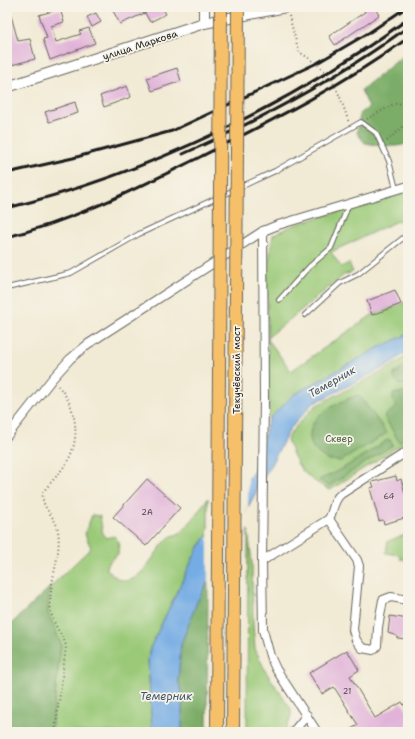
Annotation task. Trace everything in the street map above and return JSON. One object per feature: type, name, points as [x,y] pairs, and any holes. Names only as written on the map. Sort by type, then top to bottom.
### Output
[{"type":"main road","name":"Текучёвский мост","points":[[217,732],[221,7]]},
{"type":"main road","name":"Текучёвский мост","points":[[233,732],[238,7]]},
{"type":"street","points":[[204,7],[204,23]]},
{"type":"street","name":"улица Маркова","points":[[7,87],[204,23],[274,9],[288,11]]},
{"type":"street","points":[[7,436],[52,379],[70,359],[88,344],[263,231],[278,225],[408,186]]},
{"type":"street","points":[[263,231],[264,399],[262,623],[266,644],[276,670],[317,732]]},
{"type":"street","points":[[262,561],[329,519],[334,509],[335,499],[408,451]]},
{"type":"street","points":[[329,519],[357,560],[359,566],[353,630],[356,640],[362,648],[373,650],[377,646],[379,619],[383,600],[391,598],[408,600]]},
{"type":"street","points":[[293,732],[307,715]]},
{"type":"lane","points":[[7,288],[71,273],[139,234],[275,172],[350,127],[361,122],[376,134],[389,161],[396,189]]},
{"type":"lane","points":[[279,300],[309,267],[331,248],[349,204]]},
{"type":"lane","points":[[305,315],[340,283],[358,274],[408,234]]},
{"type":"path","points":[[288,11],[299,52],[317,63],[332,79],[350,127]]},
{"type":"path","points":[[361,122],[394,104],[408,103]]},
{"type":"path","points":[[382,146],[408,122]]},
{"type":"path","points":[[52,379],[68,400],[73,413],[75,429],[73,446],[66,464],[43,492],[42,497],[46,510],[58,528],[59,548],[50,600],[51,612],[66,647],[55,732]]},
{"type":"green space","points":[[408,52],[408,143],[392,146],[365,143],[357,133],[360,114],[369,107],[361,90]]},
{"type":"green space","points":[[408,192],[408,216],[331,252],[341,267],[349,263],[353,272],[344,275],[268,337],[267,272],[273,235],[294,225],[379,199]]},
{"type":"green space","points":[[408,301],[408,334],[376,349],[293,395],[269,419],[268,339],[291,371],[372,315]]},
{"type":"green space","name":"Сквер","points":[[408,355],[408,440],[330,490],[313,480],[302,471],[287,440],[292,431],[315,406],[389,368]]},
{"type":"green space","points":[[408,364],[408,385],[399,384],[394,378],[394,374]]},
{"type":"green space","points":[[408,391],[408,436],[399,442],[384,416],[397,407],[393,401],[393,394]]},
{"type":"green space","points":[[359,395],[387,433],[341,461],[328,460],[313,448],[310,441],[311,429],[314,422],[325,410]]},
{"type":"green space","points":[[389,439],[393,445],[329,486],[319,480],[342,469]]},
{"type":"green space","points":[[208,498],[208,534],[197,550],[150,648],[148,659],[152,732],[51,732],[61,644],[48,613],[49,588],[91,548],[85,534],[92,515],[100,516],[103,535],[107,538],[114,536],[119,541],[118,554],[107,564],[107,569],[117,578],[126,581],[141,573],[160,547],[170,537],[180,533]]},
{"type":"green space","points":[[248,530],[252,563],[255,649],[266,672],[291,709],[291,716],[285,732],[247,732]]},
{"type":"green space","points":[[408,534],[408,560],[400,559],[400,555],[386,553],[388,541]]},
{"type":"green space","points":[[208,581],[207,732],[182,732],[182,695],[178,680],[181,644],[197,602]]},
{"type":"green space","points":[[49,588],[48,613],[61,644],[51,732],[7,732],[7,628]]},
{"type":"water","name":"Темерник","points":[[408,334],[408,351],[385,367],[312,404],[290,429],[197,602],[181,644],[178,680],[182,695],[182,732],[152,732],[148,659],[150,648],[197,550],[253,472],[269,419],[293,395],[376,349]]},
{"type":"pier","points":[[248,474],[248,508],[208,585],[208,531]]},
{"type":"building","points":[[111,7],[162,7],[166,14],[150,22],[145,13],[120,24]]},
{"type":"building","points":[[362,7],[374,7],[379,15],[335,45],[329,36],[365,12]]},
{"type":"building","points":[[60,9],[64,22],[51,26],[56,42],[81,34],[79,31],[89,28],[95,43],[50,60],[43,39],[47,38],[39,15]]},
{"type":"building","points":[[7,12],[10,12],[18,41],[30,39],[35,59],[7,66]]},
{"type":"building","points":[[96,13],[101,22],[92,27],[87,17]]},
{"type":"building","points":[[177,68],[181,81],[152,91],[147,78]]},
{"type":"building","points":[[127,86],[131,97],[104,107],[100,96]]},
{"type":"building","points":[[75,102],[78,113],[49,122],[45,112]]},
{"type":"building","points":[[395,290],[401,304],[372,315],[367,301]]},
{"type":"building","points":[[396,476],[397,481],[401,479],[408,504],[408,517],[384,524],[383,520],[379,521],[370,488],[374,487],[372,482]]},
{"type":"building","points":[[147,479],[180,508],[146,546],[113,517]]},
{"type":"building","points":[[390,616],[408,619],[407,639],[397,638],[397,636],[388,633]]},
{"type":"building","points":[[347,650],[359,670],[350,676],[375,718],[402,702],[408,712],[408,725],[396,732],[346,732],[358,725],[334,687],[322,694],[309,673]]},
{"type":"railway","points":[[7,173],[73,158],[172,131],[317,63],[370,32],[407,7]]},
{"type":"railway","points":[[7,208],[113,176],[216,133],[315,80],[408,19]]},
{"type":"railway","points":[[183,154],[242,127],[299,96],[381,46],[408,27]]},
{"type":"railway","points":[[7,237],[33,230],[82,212],[200,157],[280,116],[332,87],[408,38]]}]
